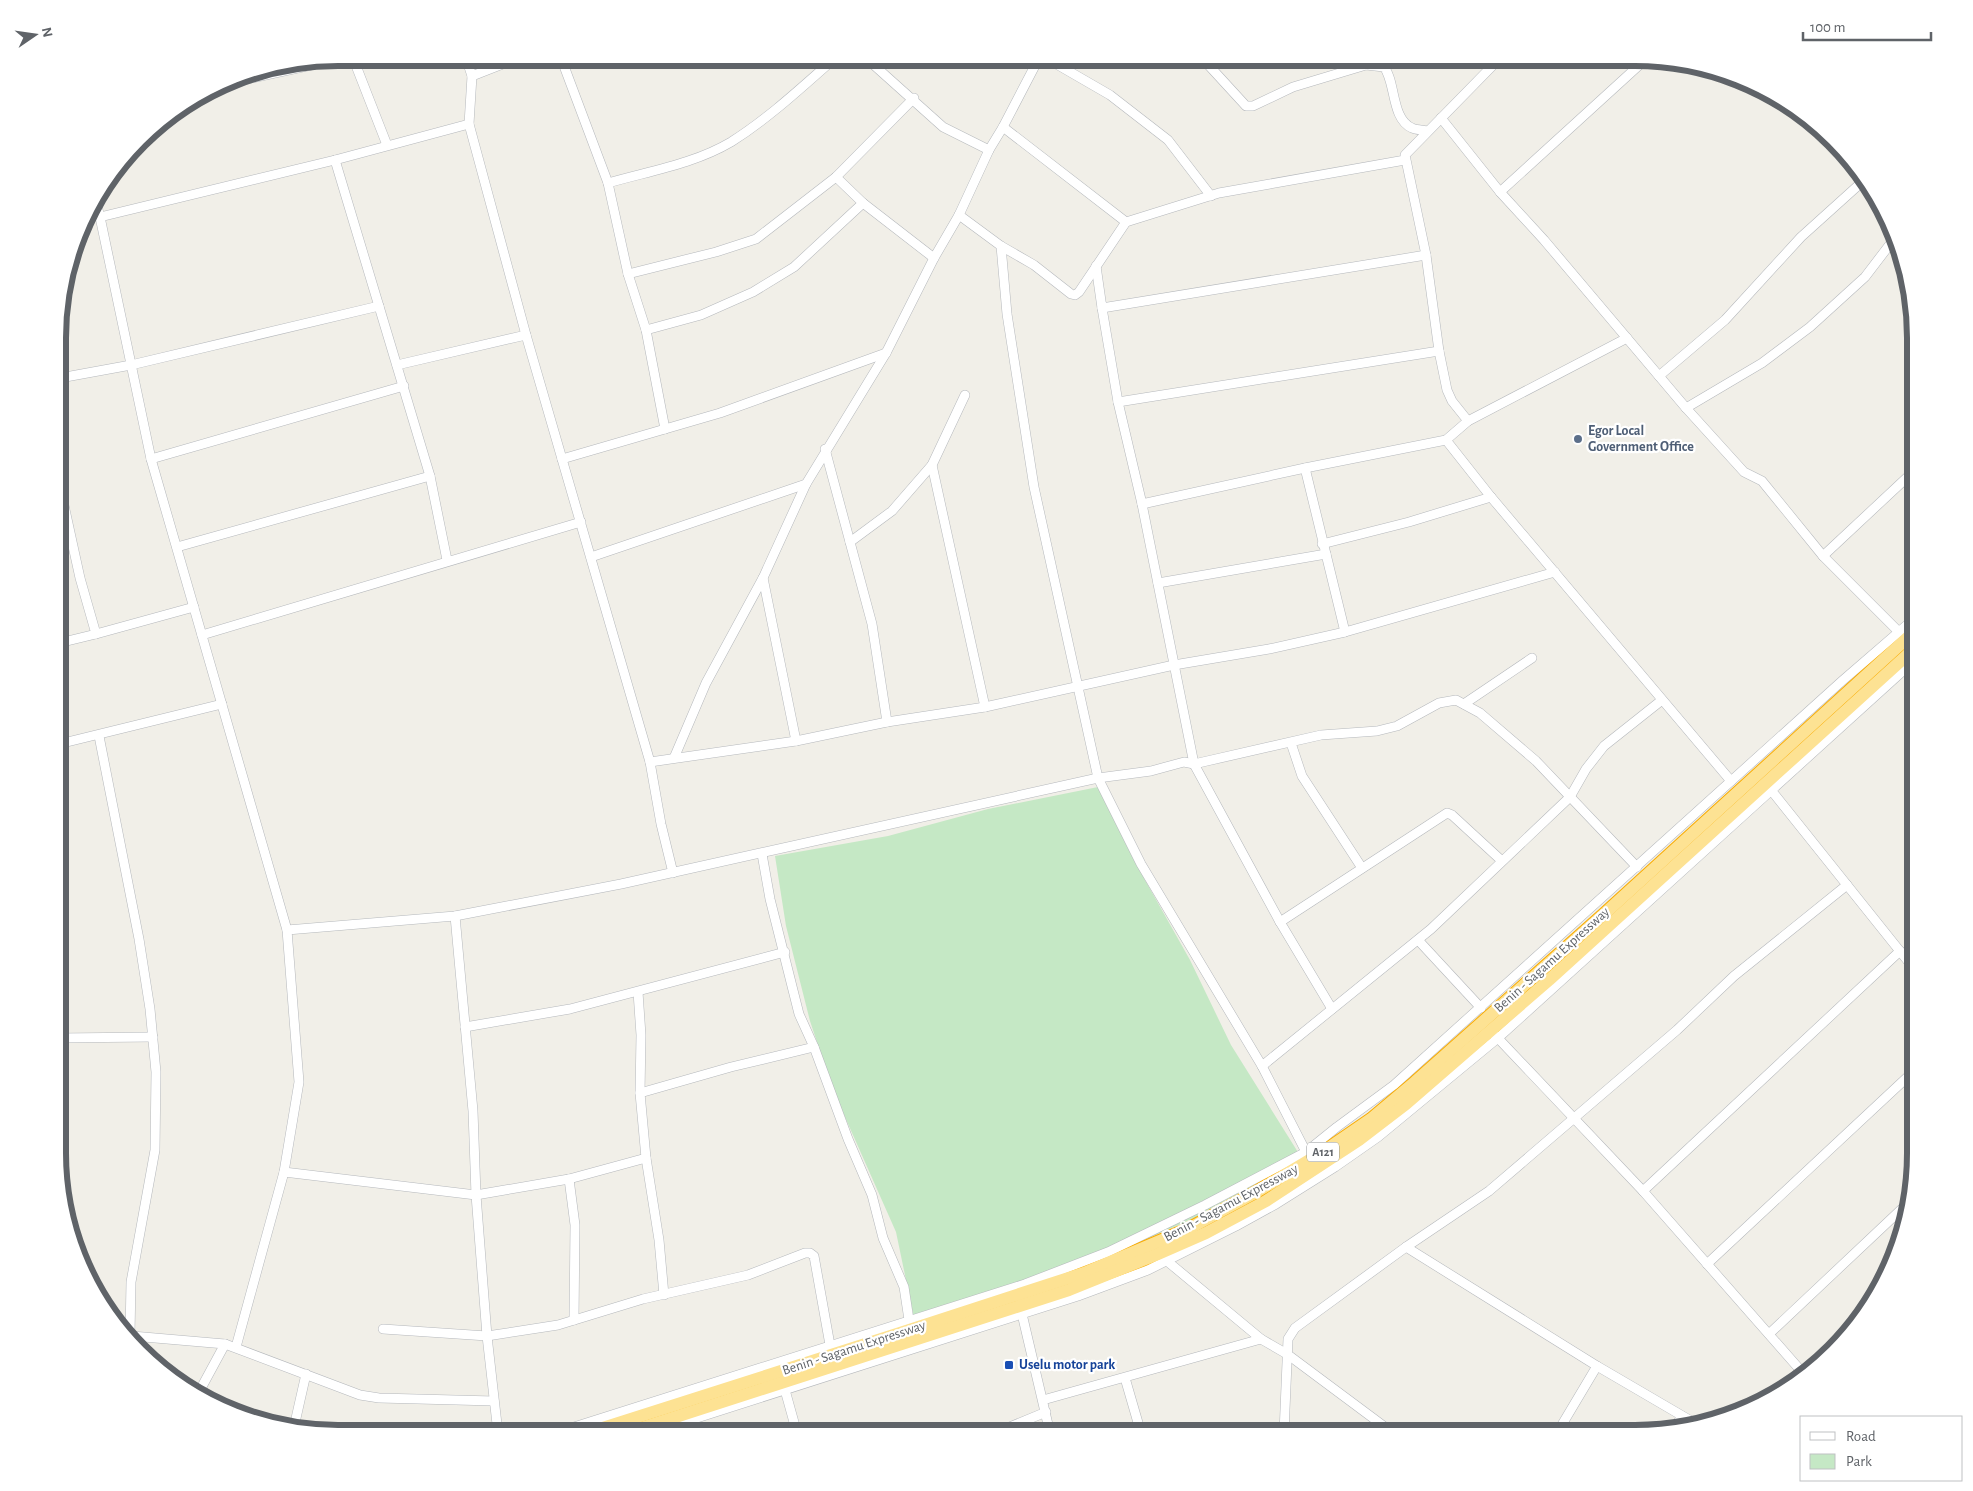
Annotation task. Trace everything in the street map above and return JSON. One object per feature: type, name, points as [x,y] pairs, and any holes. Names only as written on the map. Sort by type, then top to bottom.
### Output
[{"type":"highway","name":"Benin - Sagamu Expressway","points":[[612,1425],[1084,1273],[1188,1229],[1251,1195],[1323,1152],[1418,1086],[1602,915],[1907,638]]},
{"type":"highway","name":"A121","points":[[651,1425],[1006,1311],[1132,1266],[1206,1233],[1266,1202],[1359,1140],[1418,1086],[1494,1034],[1549,980],[1907,655]]},
{"type":"street","points":[[356,66],[387,145]]},
{"type":"street","points":[[469,66],[472,76],[469,124],[526,335],[650,762],[660,824],[673,873]]},
{"type":"street","points":[[472,76],[498,66]]},
{"type":"street","points":[[564,66],[608,183],[628,274],[646,330],[665,429]]},
{"type":"street","points":[[608,183],[692,160],[730,142],[780,107],[826,66]]},
{"type":"street","points":[[876,66],[914,98],[943,126],[988,150]]},
{"type":"street","points":[[674,758],[706,683],[763,578],[806,484],[825,449],[886,353],[934,258],[959,215],[988,150],[1003,127],[1034,66]]},
{"type":"street","points":[[1059,66],[1110,96],[1168,140],[1211,196]]},
{"type":"street","points":[[1209,66],[1249,107],[1293,86],[1363,66]]},
{"type":"street","points":[[1372,66],[1385,68],[1397,108],[1403,120],[1411,128],[1428,131]]},
{"type":"street","points":[[1468,421],[1452,401],[1447,390],[1439,351],[1426,255],[1405,155],[1489,66]]},
{"type":"street","points":[[1500,192],[1638,66]]},
{"type":"street","points":[[628,274],[716,252],[756,239],[836,177],[914,98]]},
{"type":"street","points":[[1441,118],[1500,192],[1686,408],[1744,472],[1762,481],[1823,556],[1899,632]]},
{"type":"street","points":[[100,217],[335,160],[469,124]]},
{"type":"street","points":[[1003,127],[1126,222]]},
{"type":"street","points":[[335,160],[430,476],[447,560]]},
{"type":"street","points":[[959,215],[1075,295],[1079,292],[1126,222],[1219,193],[1405,160]]},
{"type":"street","points":[[836,177],[863,203],[934,258]]},
{"type":"street","points":[[1659,376],[1725,320],[1802,237],[1859,185]]},
{"type":"street","points":[[646,330],[701,315],[753,292],[794,267],[863,203]]},
{"type":"street","points":[[98,211],[151,459],[287,930],[299,1082],[284,1172],[236,1347]]},
{"type":"street","points":[[1686,408],[1762,363],[1810,327],[1865,277],[1890,245]]},
{"type":"street","points":[[1002,246],[1007,314],[1034,487],[1098,778],[1141,864],[1262,1066],[1306,1152]]},
{"type":"street","points":[[1102,308],[1426,255]]},
{"type":"street","points":[[1096,266],[1118,402],[1142,504],[1194,764],[1280,922],[1332,1009]]},
{"type":"street","points":[[66,377],[131,365],[379,306]]},
{"type":"street","points":[[397,365],[526,335]]},
{"type":"street","points":[[1142,504],[1305,468],[1446,440],[1468,421],[1627,338]]},
{"type":"street","points":[[1118,402],[1439,351]]},
{"type":"street","points":[[562,459],[720,413],[886,353]]},
{"type":"street","points":[[151,459],[404,386]]},
{"type":"street","points":[[850,542],[892,511],[932,465],[966,395]]},
{"type":"street","points":[[1446,440],[1731,781]]},
{"type":"street","points":[[825,449],[872,624],[887,722]]},
{"type":"street","points":[[932,465],[985,707]]},
{"type":"street","points":[[1305,468],[1345,632]]},
{"type":"street","points":[[177,547],[430,476]]},
{"type":"street","points":[[1823,556],[1907,477]]},
{"type":"street","points":[[591,557],[806,484]]},
{"type":"street","points":[[1322,544],[1409,522],[1492,496]]},
{"type":"street","points":[[66,514],[80,578],[96,634]]},
{"type":"street","points":[[202,635],[447,560],[581,522]]},
{"type":"street","points":[[1158,583],[1326,554]]},
{"type":"street","points":[[650,762],[796,741],[887,722],[985,707],[1174,665],[1269,649],[1345,632],[1555,572]]},
{"type":"street","points":[[763,578],[796,741]]},
{"type":"street","points":[[66,641],[194,607]]},
{"type":"street","points":[[580,1425],[1026,1284],[1108,1252],[1205,1205],[1306,1152],[1394,1086],[1731,781],[1907,625]]},
{"type":"street","points":[[1464,704],[1532,658]]},
{"type":"street","points":[[675,1425],[1078,1296],[1148,1270],[1276,1204],[1335,1167],[1411,1110],[1907,667]]},
{"type":"street","points":[[287,930],[455,916],[762,854],[1098,778],[1152,771],[1184,762],[1194,764],[1321,735],[1377,731],[1397,726],[1439,703],[1456,700],[1480,713],[1536,761],[1637,867]]},
{"type":"street","points":[[1262,1066],[1418,940],[1570,797],[1586,769],[1604,746],[1662,700]]},
{"type":"street","points":[[66,743],[99,736],[222,704]]},
{"type":"street","points":[[99,736],[139,939],[156,1072],[155,1150],[131,1282],[131,1328]]},
{"type":"street","points":[[1291,743],[1302,776],[1362,868]]},
{"type":"street","points":[[1771,790],[1907,960]]},
{"type":"street","points":[[1280,922],[1447,813],[1452,815],[1502,861]]},
{"type":"street","points":[[762,854],[770,899],[799,1014],[814,1047],[848,1139],[872,1195],[883,1238],[904,1287],[909,1320]]},
{"type":"street","points":[[1284,1425],[1288,1339],[1295,1328],[1406,1247],[1489,1191],[1677,1030],[1734,976],[1847,884]]},
{"type":"street","points":[[455,916],[473,1111],[476,1195],[486,1336],[497,1425]]},
{"type":"street","points":[[1418,940],[1481,1008]]},
{"type":"street","points":[[1643,1191],[1900,951]]},
{"type":"street","points":[[465,1027],[570,1009],[784,952]]},
{"type":"street","points":[[638,992],[641,1035],[640,1093],[646,1158],[659,1240],[664,1295]]},
{"type":"street","points":[[1494,1034],[1643,1191],[1800,1369]]},
{"type":"street","points":[[66,1038],[153,1037]]},
{"type":"street","points":[[640,1093],[731,1067],[814,1047]]},
{"type":"street","points":[[1707,1264],[1907,1077]]},
{"type":"street","points":[[284,1172],[476,1195],[569,1179],[646,1158]]},
{"type":"street","points":[[569,1179],[575,1225],[574,1320]]},
{"type":"street","points":[[1769,1334],[1901,1210]]},
{"type":"street","points":[[1406,1247],[1597,1366],[1688,1420]]},
{"type":"street","points":[[383,1329],[486,1336],[558,1324],[643,1299],[748,1274],[805,1253],[810,1253],[814,1256],[830,1345]]},
{"type":"street","points":[[1167,1261],[1261,1339],[1287,1354],[1382,1425]]},
{"type":"street","points":[[1022,1314],[1048,1425]]},
{"type":"street","points":[[137,1336],[225,1344],[360,1395],[379,1398],[494,1400]]},
{"type":"street","points":[[1043,1400],[1261,1339]]},
{"type":"street","points":[[201,1388],[225,1344]]},
{"type":"street","points":[[1561,1425],[1597,1366]]},
{"type":"street","points":[[295,1421],[306,1374]]},
{"type":"street","points":[[1125,1378],[1139,1425]]},
{"type":"street","points":[[785,1390],[794,1425]]},
{"type":"street","points":[[1014,1425],[1046,1412]]},
{"type":"street","points":[[1679,1421],[1682,1416]]},
{"type":"green space","points":[[1098,787],[1145,880],[1190,960],[1231,1045],[1301,1157],[1255,1187],[1190,1220],[1042,1285],[915,1323],[896,1232],[833,1090],[810,1021],[786,926],[775,856],[888,836],[988,809]]},
{"type":"place","name":"Egor Local Government Office","points":[[1578,439]]},
{"type":"place","name":"Uselu motor park","points":[[1009,1365]]}]
